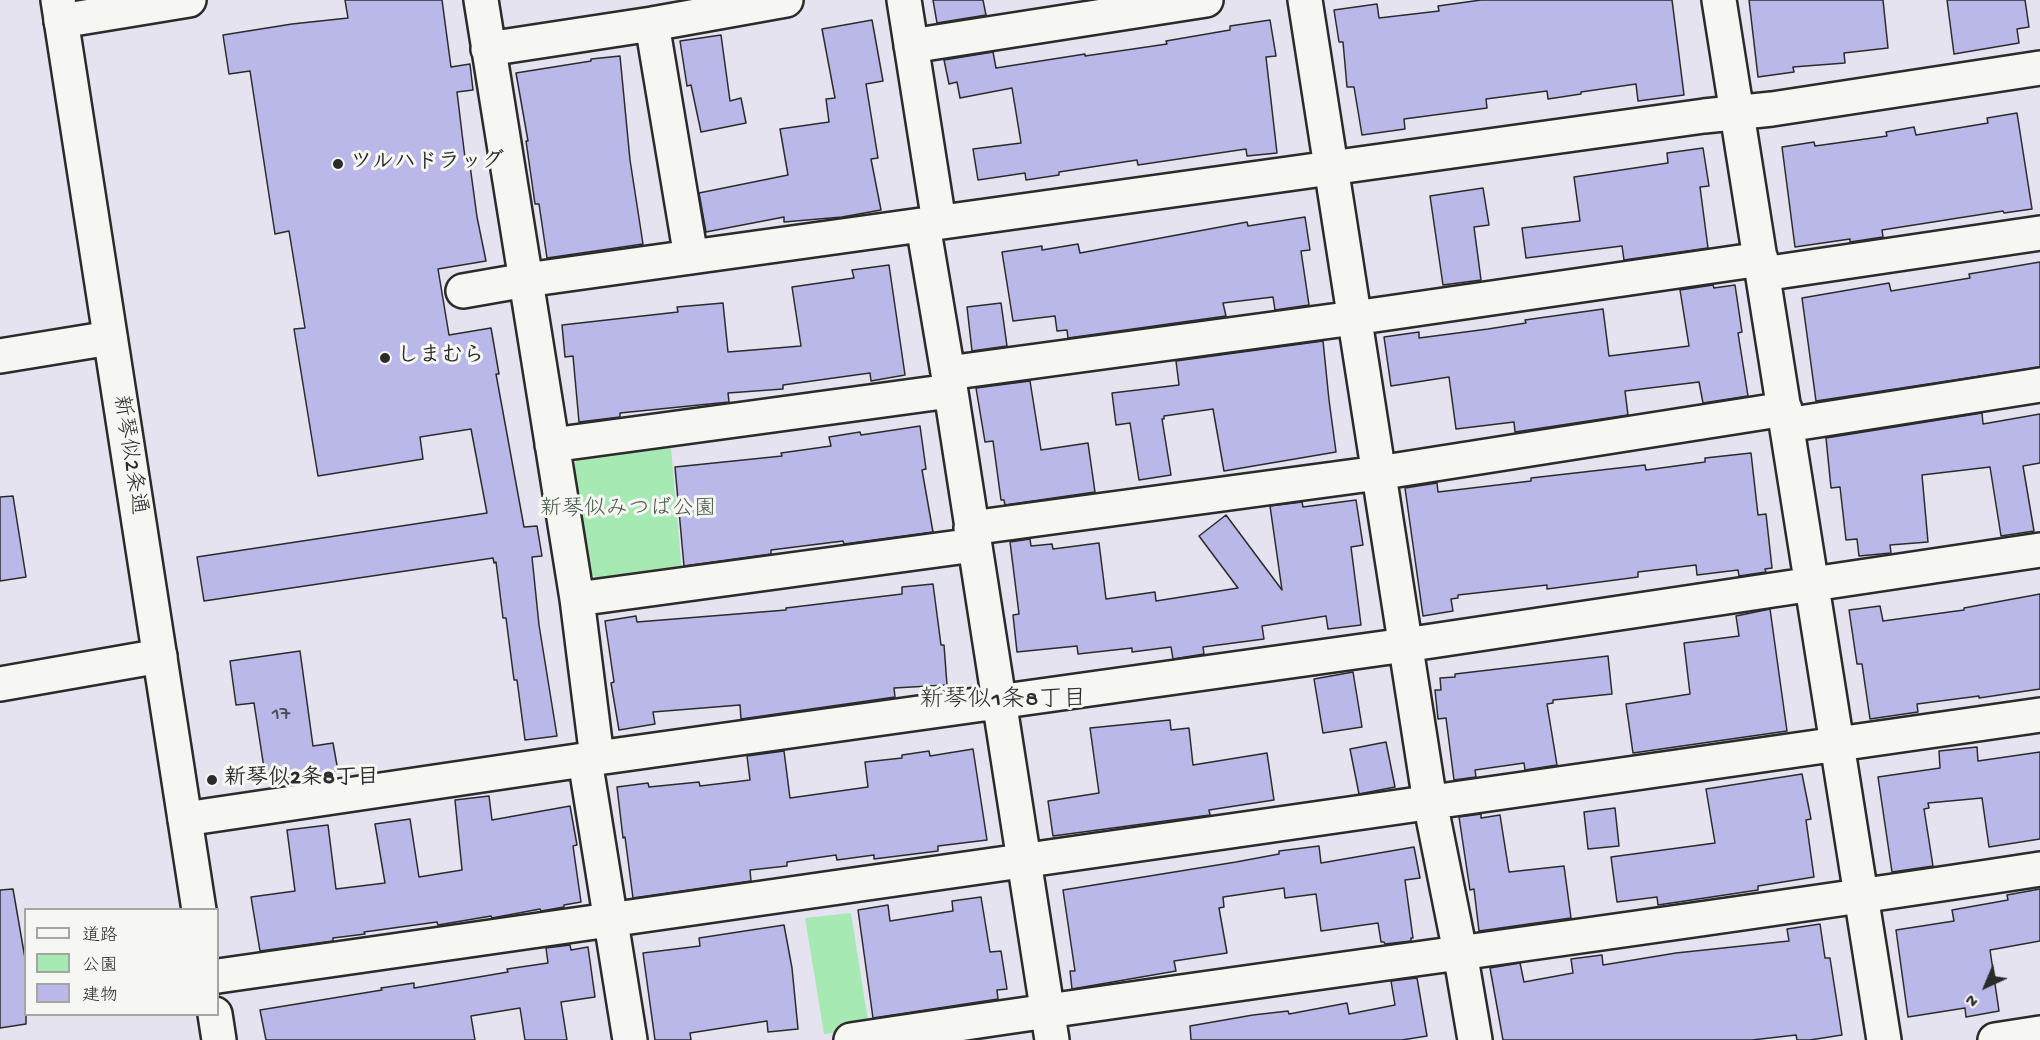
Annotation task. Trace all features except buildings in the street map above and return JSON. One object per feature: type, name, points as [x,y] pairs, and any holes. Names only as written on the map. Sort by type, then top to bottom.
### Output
[{"type":"street","points":[[60,11],[189,0]]},
{"type":"street","points":[[481,0],[577,599],[591,759],[611,920],[630,1040]]},
{"type":"street","points":[[488,49],[652,24],[786,0]]},
{"type":"street","points":[[904,0],[949,382],[1050,1025]]},
{"type":"street","points":[[911,46],[1206,0]]},
{"type":"street","points":[[1305,0],[1430,802],[1475,1040]]},
{"type":"street","points":[[1719,0],[1884,1040]]},
{"type":"street","name":"新琴似2条通","points":[[60,11],[199,908]]},
{"type":"street","points":[[652,24],[691,257]]},
{"type":"street","points":[[463,291],[526,280],[1704,116],[1772,109],[2040,68]]},
{"type":"street","points":[[552,445],[1354,318],[2040,233]]},
{"type":"street","points":[[0,356],[110,338]]},
{"type":"street","points":[[577,599],[1378,473],[2040,385]]},
{"type":"street","points":[[185,819],[591,759],[1405,645],[2040,550]]},
{"type":"street","points":[[0,684],[160,656]]},
{"type":"street","points":[[219,976],[2040,715]]},
{"type":"street","points":[[851,1040],[1050,1025],[1460,952],[1862,897],[2040,869]]},
{"type":"street","points":[[215,1016],[219,1040]]},
{"type":"street","points":[[1995,1040],[2040,1033]]},
{"type":"green space","name":"新琴似みつば公園","points":[[671,448],[682,572],[603,583],[589,572],[571,470],[581,454]]},
{"type":"green space","points":[[851,913],[869,1027],[824,1034],[805,918]]},
{"type":"place","name":"ツルハドラッグ","points":[[338,164]]},
{"type":"place","name":"しまむら","points":[[385,358]]},
{"type":"place","name":"新琴似2条8丁目","points":[[212,780]]},
{"type":"district","name":"新琴似1条8丁目","points":[[1003,701]]}]
